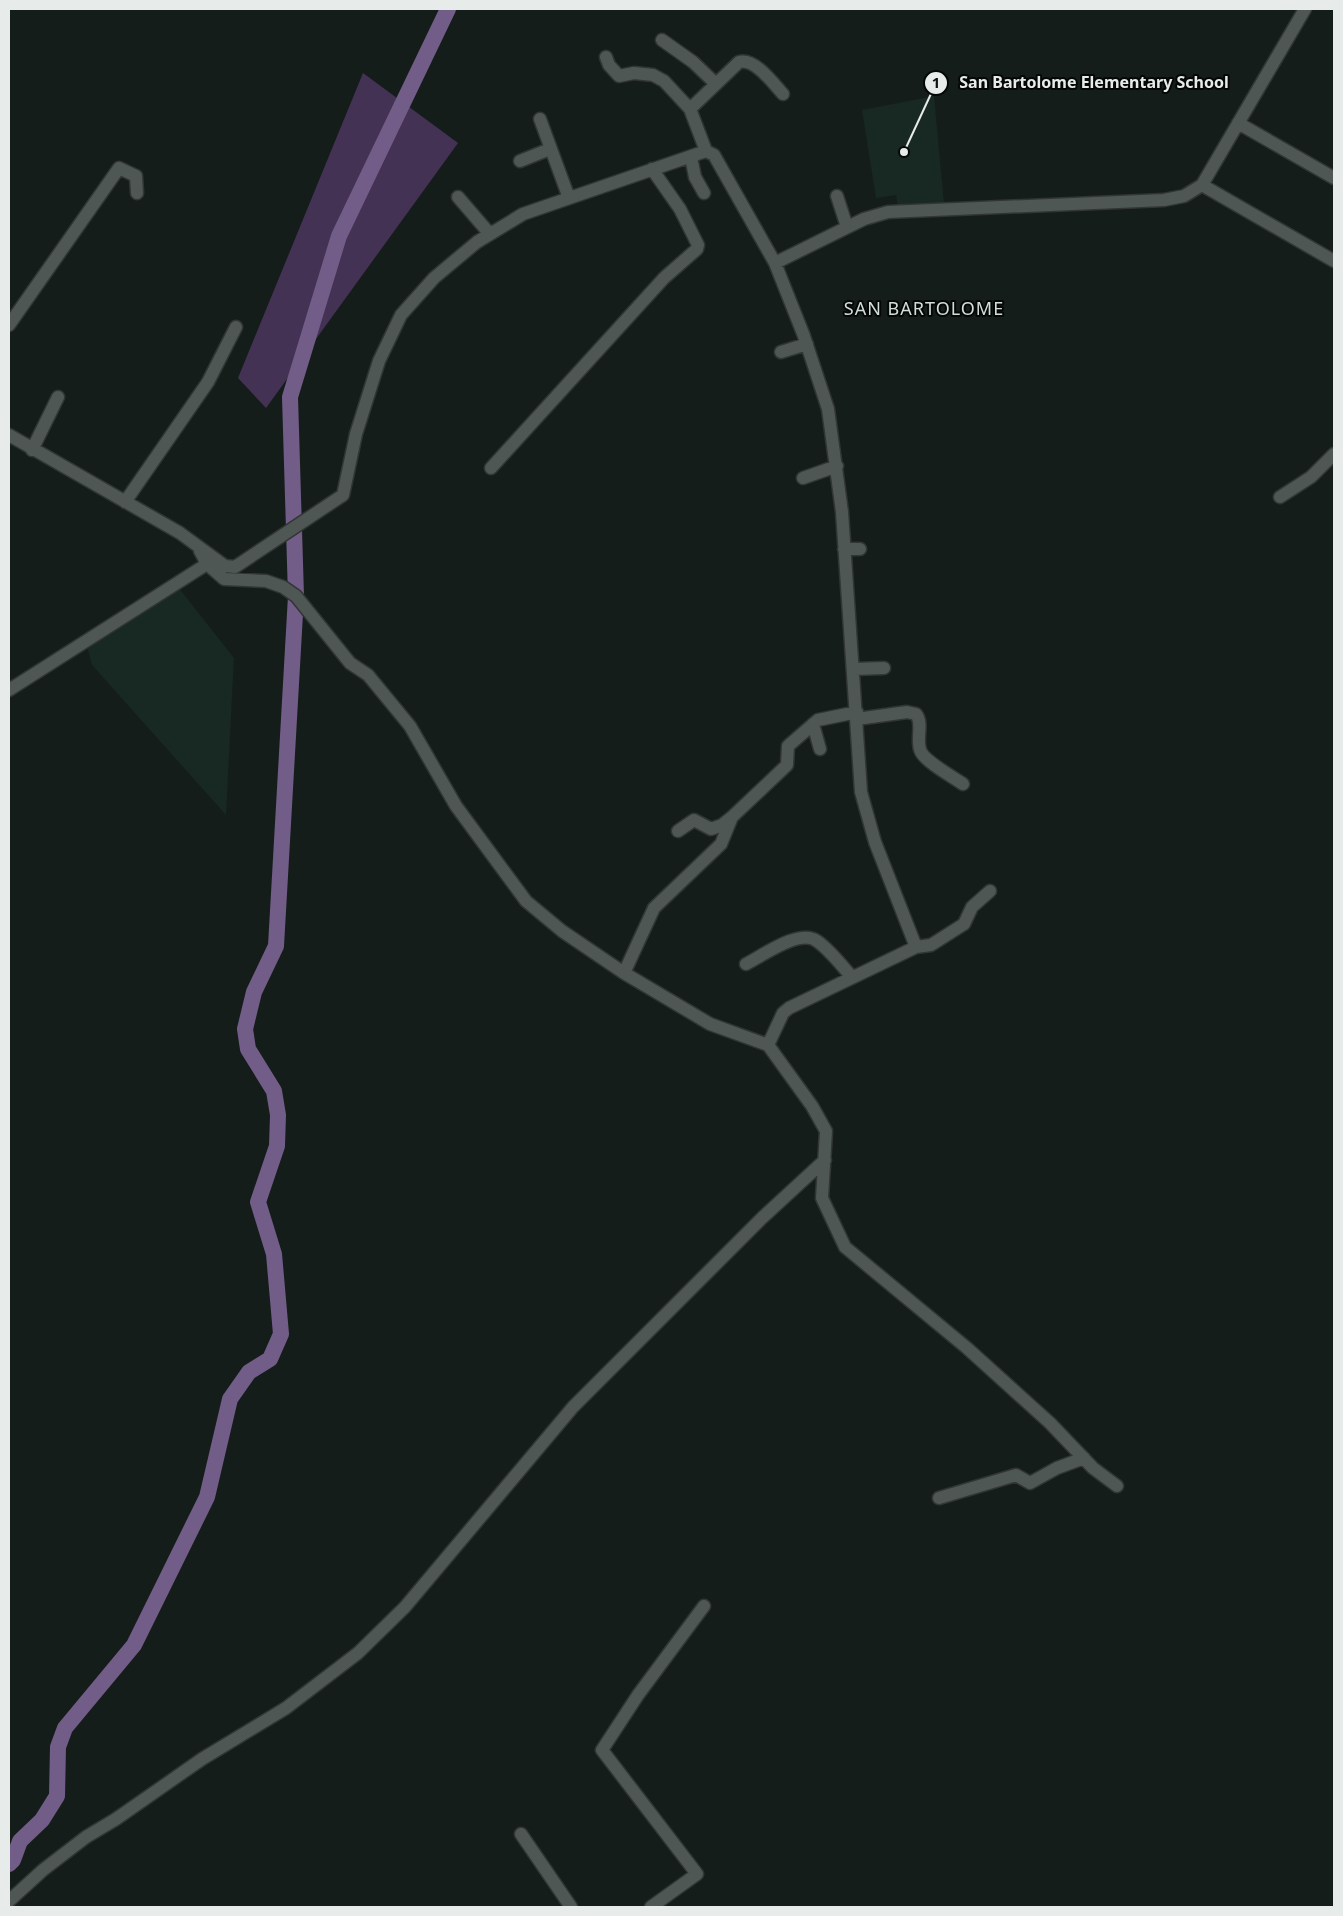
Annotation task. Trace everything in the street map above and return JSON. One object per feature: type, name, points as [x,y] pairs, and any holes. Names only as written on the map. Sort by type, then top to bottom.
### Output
[{"type":"street","points":[[775,263],[877,214],[908,210],[1037,207],[1175,198],[1190,194],[1202,185],[1305,9]]},
{"type":"street","points":[[662,40],[693,62],[716,84]]},
{"type":"street","points":[[606,56],[609,65],[619,76],[644,73],[664,81],[690,109],[706,152]]},
{"type":"street","points":[[690,109],[734,66],[744,61],[754,65],[783,94]]},
{"type":"street","points":[[540,119],[569,198]]},
{"type":"street","points":[[1238,123],[1334,178]]},
{"type":"street","points":[[520,161],[550,149]]},
{"type":"street","points":[[9,436],[199,546],[225,566],[235,567],[340,498],[345,492],[356,434],[368,392],[397,322],[434,278],[489,233],[523,214],[652,169],[706,152],[711,153],[718,160],[775,263],[807,344],[828,409],[837,466],[854,669],[861,792],[875,842],[916,946]]},
{"type":"street","points":[[691,157],[695,177],[704,193]]},
{"type":"street","points":[[9,325],[119,168],[136,176],[137,193]]},
{"type":"street","points":[[491,468],[664,278],[697,249],[698,245],[693,231],[652,169]]},
{"type":"street","points":[[1202,185],[1334,262]]},
{"type":"street","points":[[837,196],[847,227]]},
{"type":"street","points":[[458,197],[489,233]]},
{"type":"street","points":[[125,502],[200,395],[236,327]]},
{"type":"street","points":[[781,352],[807,344]]},
{"type":"street","points":[[32,450],[58,396]]},
{"type":"street","points":[[1280,497],[1311,477],[1334,454]]},
{"type":"street","points":[[802,478],[837,466]]},
{"type":"street","points":[[199,546],[201,556],[207,564],[224,579],[266,581],[282,587],[296,596],[350,663],[366,672],[410,726],[456,806],[522,897],[562,931],[624,973],[710,1024],[768,1045],[807,1099],[826,1131],[822,1198],[845,1247],[967,1348],[1050,1422],[1104,1478],[1117,1486]]},
{"type":"street","points":[[844,549],[860,549]]},
{"type":"street","points":[[9,690],[207,564]]},
{"type":"street","points":[[854,669],[884,668]]},
{"type":"street","points":[[678,831],[694,820],[711,829],[722,825],[787,765],[789,761],[787,748],[820,719],[907,712],[916,714],[919,721],[920,749],[924,756],[963,784]]},
{"type":"street","points":[[813,724],[820,748]]},
{"type":"street","points":[[624,973],[654,908],[721,844],[732,817]]},
{"type":"street","points":[[768,1045],[783,1014],[789,1008],[916,946],[931,945],[964,924],[972,908],[990,890]]},
{"type":"street","points":[[746,964],[793,939],[807,937],[816,940],[852,977]]},
{"type":"street","points":[[9,1901],[43,1870],[86,1837],[111,1822],[202,1759],[286,1708],[358,1653],[404,1607],[573,1407],[762,1218],[825,1160]]},
{"type":"street","points":[[939,1498],[1016,1475],[1030,1483],[1057,1468],[1084,1458]]},
{"type":"street","points":[[651,1907],[697,1874],[602,1750],[638,1695],[704,1606]]},
{"type":"street","points":[[522,1834],[571,1907]]},
{"type":"shaded area","points":[[363,73],[458,143],[266,408],[238,378]]},
{"type":"shaded area","points":[[934,96],[944,203],[898,207],[896,195],[876,198],[862,110]]},
{"type":"shaded area","points":[[178,587],[234,658],[226,815],[92,665],[86,642]]},
{"type":"waterway","points":[[9,1864],[13,1860],[20,1841],[42,1820],[57,1796],[58,1747],[65,1728],[134,1645],[207,1497],[230,1399],[249,1372],[270,1359],[281,1334],[274,1254],[258,1202],[277,1146],[278,1115],[274,1091],[248,1049],[245,1029],[254,992],[276,946],[296,596],[290,397],[339,236],[448,9]]},
{"type":"place","name":"San Bartolome Elementary School","points":[[904,152]]},
{"type":"district","name":"SAN BARTOLOME","points":[[924,308]]}]
